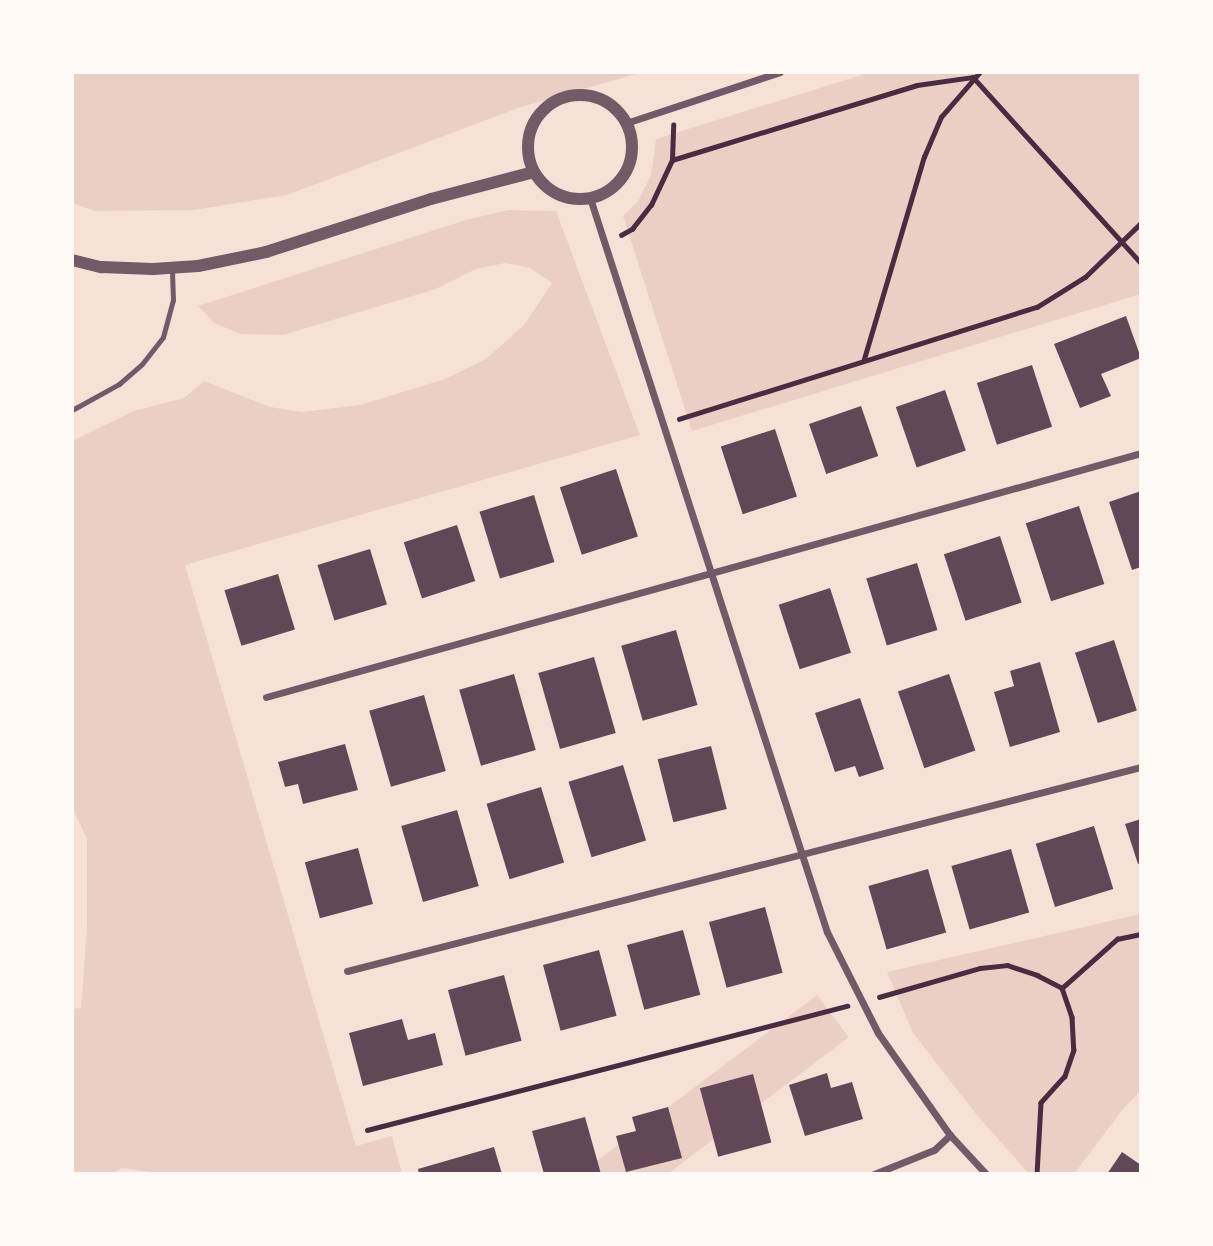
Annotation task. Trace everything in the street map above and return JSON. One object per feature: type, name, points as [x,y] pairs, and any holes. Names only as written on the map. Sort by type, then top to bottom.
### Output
[{"type":"street","points":[[626,123],[780,72]]},
{"type":"street","points":[[575,95],[592,96],[608,103],[626,123],[633,145],[624,176],[613,188],[590,198],[569,199],[555,194],[534,172],[528,156],[527,139],[533,122],[544,109],[558,99],[575,95]]},
{"type":"street","points":[[72,260],[102,267],[198,266],[266,252],[431,199],[534,172]]},
{"type":"street","points":[[590,198],[827,932],[878,1033],[950,1135],[986,1174]]},
{"type":"street","points":[[267,698],[1141,453]]},
{"type":"street","points":[[347,971],[1141,768]]},
{"type":"street","points":[[874,1174],[934,1150],[950,1135]]},
{"type":"lane","points":[[72,410],[119,384],[142,364],[163,337],[173,300],[172,268]]},
{"type":"path","points":[[864,360],[924,157],[942,117],[973,77],[980,72]]},
{"type":"path","points":[[672,160],[917,85],[973,77]]},
{"type":"path","points":[[973,77],[1121,244],[1141,263]]},
{"type":"path","points":[[605,245],[632,229],[651,205],[672,160],[673,107]]},
{"type":"path","points":[[663,424],[1037,307],[1086,277],[1141,223]]},
{"type":"path","points":[[1062,988],[1117,939],[1141,934]]},
{"type":"path","points":[[366,1130],[862,1002],[980,968],[1007,965],[1037,975],[1062,988],[1072,1017],[1074,1049],[1065,1076],[1041,1103],[1037,1174]]},
{"type":"shaded area","points":[[72,72],[643,72],[518,108],[287,195],[194,210],[95,211],[72,203]]},
{"type":"shaded area","points":[[871,72],[1141,72],[1141,294],[692,431],[623,216],[638,201],[651,175],[656,139]]},
{"type":"shaded area","points":[[508,210],[556,211],[640,435],[185,565],[356,1146],[392,1136],[402,1174],[165,1174],[122,1168],[111,1174],[72,1174],[72,1009],[81,1008],[87,927],[87,839],[72,807],[72,441],[134,411],[184,398],[204,381],[270,407],[302,412],[360,405],[445,379],[486,359],[524,325],[552,283],[530,268],[505,263],[476,269],[436,289],[283,335],[241,334],[214,323],[198,306],[466,220]]},
{"type":"shaded area","points":[[1141,914],[1141,1090],[1123,1109],[1074,1174],[1029,1174],[976,1114],[913,1033],[887,972]]},
{"type":"shaded area","points":[[817,995],[849,1037],[668,1174],[579,1174]]},
{"type":"building","points":[[1126,316],[1141,358],[1101,374],[1111,396],[1080,408],[1054,344]]},
{"type":"building","points":[[1032,365],[1052,427],[997,445],[977,383]]},
{"type":"building","points":[[945,390],[966,451],[917,467],[896,407]]},
{"type":"building","points":[[861,406],[878,456],[826,474],[809,424]]},
{"type":"building","points":[[775,429],[797,497],[743,514],[721,447]]},
{"type":"building","points":[[616,469],[638,537],[582,555],[560,487]]},
{"type":"building","points":[[1141,491],[1141,567],[1132,570],[1109,502]]},
{"type":"building","points":[[534,495],[554,562],[500,579],[479,512]]},
{"type":"building","points":[[1079,506],[1104,584],[1051,601],[1026,523]]},
{"type":"building","points":[[457,525],[475,581],[422,598],[404,542]]},
{"type":"building","points":[[1000,536],[1022,603],[966,621],[944,554]]},
{"type":"building","points":[[370,549],[387,604],[334,621],[317,565]]},
{"type":"building","points":[[917,563],[937,630],[887,645],[866,578]]},
{"type":"building","points":[[278,574],[295,629],[241,646],[224,590]]},
{"type":"building","points":[[830,588],[851,653],[800,669],[779,605]]},
{"type":"building","points":[[676,630],[697,705],[643,721],[621,646]]},
{"type":"building","points":[[1114,640],[1137,710],[1098,723],[1075,653]]},
{"type":"building","points":[[594,657],[616,733],[560,749],[538,673]]},
{"type":"building","points":[[1040,662],[1060,732],[1010,747],[994,692],[1014,686],[1010,671]]},
{"type":"building","points":[[514,674],[536,750],[481,766],[459,690]]},
{"type":"building","points":[[949,674],[975,751],[924,768],[898,692]]},
{"type":"building","points":[[424,695],[446,771],[391,787],[369,711]]},
{"type":"building","points":[[860,698],[884,769],[859,777],[855,766],[835,772],[815,713]]},
{"type":"building","points":[[345,744],[358,790],[303,804],[298,784],[285,787],[278,762]]},
{"type":"building","points":[[711,746],[727,809],[673,822],[658,759]]},
{"type":"building","points":[[623,765],[646,841],[592,857],[568,782]]},
{"type":"building","points":[[541,787],[564,863],[510,879],[486,804]]},
{"type":"building","points":[[457,810],[479,886],[423,902],[401,826]]},
{"type":"building","points":[[1141,819],[1141,863],[1138,864],[1125,824]]},
{"type":"building","points":[[1094,826],[1113,889],[1055,907],[1036,844]]},
{"type":"building","points":[[358,848],[373,904],[320,918],[305,862]]},
{"type":"building","points":[[1011,849],[1029,912],[970,930],[951,866]]},
{"type":"building","points":[[928,869],[946,932],[887,950],[868,886]]},
{"type":"building","points":[[765,907],[783,973],[727,988],[709,922]]},
{"type":"building","points":[[683,930],[700,995],[644,1010],[627,945]]},
{"type":"building","points":[[599,950],[617,1016],[561,1031],[543,965]]},
{"type":"building","points":[[504,975],[522,1041],[466,1056],[448,990]]},
{"type":"building","points":[[402,1019],[408,1040],[435,1033],[443,1065],[363,1086],[349,1033]]},
{"type":"building","points":[[827,1073],[831,1088],[852,1082],[863,1119],[805,1136],[789,1085]]},
{"type":"building","points":[[753,1074],[771,1143],[718,1157],[700,1088]]},
{"type":"building","points":[[668,1107],[682,1158],[626,1172],[616,1136],[636,1131],[632,1117]]},
{"type":"building","points":[[585,1117],[601,1174],[544,1174],[532,1131]]},
{"type":"building","points":[[494,1147],[502,1174],[419,1174],[418,1169]]},
{"type":"building","points":[[1122,1152],[1141,1165],[1141,1174],[1107,1174]]}]
